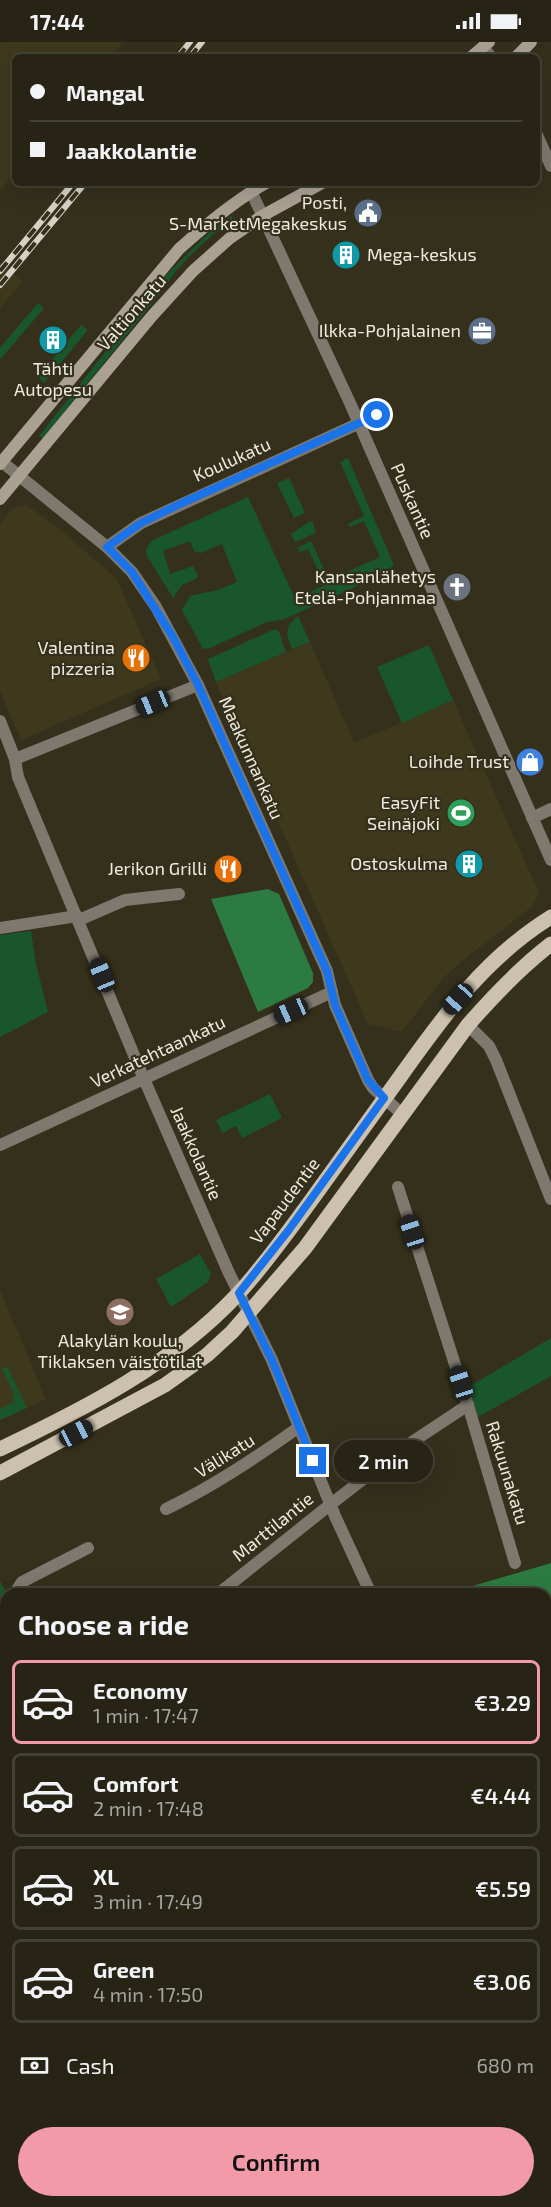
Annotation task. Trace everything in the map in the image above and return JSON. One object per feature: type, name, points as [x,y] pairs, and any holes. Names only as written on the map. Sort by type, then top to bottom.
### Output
[{"type":"main road","points":[[519,54],[531,42]]},
{"type":"main road","name":"Valtionkatu","points":[[1,463],[179,249],[204,227],[260,186]]},
{"type":"main road","name":"Valtionkatu","points":[[0,499],[152,316],[193,271],[231,238],[262,216],[317,186]]},
{"type":"main road","name":"Vapaudentie","points":[[0,1449],[118,1390],[191,1338],[239,1293],[288,1231],[446,1012],[508,947],[551,917]]},
{"type":"main road","points":[[0,1473],[165,1385],[207,1355],[249,1313],[305,1248],[468,1025],[496,991],[551,944]]},
{"type":"street","points":[[540,142],[551,166]]},
{"type":"street","name":"Puskantie","points":[[251,191],[358,424],[551,860]]},
{"type":"street","name":"Koulukatu","points":[[107,547],[151,518],[377,415]]},
{"type":"street","name":"Maakunnankatu","points":[[1,463],[107,547],[132,572],[144,588],[198,685],[327,971],[335,1005],[368,1080],[402,1114]]},
{"type":"street","points":[[15,759],[198,685]]},
{"type":"street","name":"Jaakkolantie","points":[[0,721],[15,759],[18,777],[144,1078],[239,1293],[272,1360],[368,1588]]},
{"type":"street","points":[[532,818],[551,809]]},
{"type":"street","points":[[0,928],[78,918],[125,900],[179,894]]},
{"type":"street","name":"Verkatehtaankatu","points":[[0,1145],[332,992]]},
{"type":"street","points":[[468,1025],[489,1046],[496,1060],[551,1199]]},
{"type":"street","name":"Rakuunakatu","points":[[398,1187],[468,1405],[515,1563]]},
{"type":"street","name":"Marttilantie","points":[[226,1588],[406,1446],[468,1405]]},
{"type":"street","name":"Välikatu","points":[[166,1509],[202,1492],[232,1474],[299,1427]]},
{"type":"street","points":[[18,1588],[22,1582],[88,1548]]},
{"type":"shaded area","points":[[0,42],[123,42],[113,54],[12,54],[12,176],[0,190]]},
{"type":"shaded area","points":[[0,262],[22,281],[0,309]]},
{"type":"shaded area","points":[[26,505],[62,531],[117,579],[161,679],[21,740],[0,691],[0,524],[13,508]]},
{"type":"shaded area","points":[[310,642],[354,743],[453,700],[539,893],[533,906],[443,978],[402,1032],[368,1024],[216,682]]},
{"type":"shaded area","points":[[0,1290],[46,1399],[0,1420]]},
{"type":"green space","points":[[232,216],[233,220],[183,263],[43,438],[39,436],[166,275],[213,229]]},
{"type":"green space","points":[[38,303],[44,308],[0,360],[0,348]]},
{"type":"green space","points":[[81,325],[88,330],[44,383],[38,377]]},
{"type":"green space","points":[[348,458],[394,565],[379,576],[285,619],[267,622],[203,649],[182,610],[190,596],[218,590],[237,582],[222,544],[201,553],[194,551],[190,541],[163,551],[170,574],[193,566],[198,576],[182,585],[173,598],[147,556],[146,550],[151,541],[248,497],[295,599],[325,585],[308,549],[300,552],[297,548],[311,541],[329,580],[380,557],[364,521],[350,527],[348,524],[364,516],[340,462]]},
{"type":"green space","points":[[289,478],[305,513],[294,518],[277,483]]},
{"type":"green space","points":[[309,522],[313,522],[316,533],[295,542],[291,534]]},
{"type":"green space","points":[[298,616],[310,642],[292,649],[288,639],[288,627]]},
{"type":"green space","points":[[275,629],[279,632],[286,652],[216,682],[208,659]]},
{"type":"green space","points":[[429,645],[453,700],[402,723],[377,667]]},
{"type":"green space","points":[[268,889],[279,894],[313,973],[313,982],[308,988],[258,1012],[211,899]]},
{"type":"green space","points":[[31,931],[36,964],[48,1012],[0,1037],[0,935]]},
{"type":"green space","points":[[270,1094],[282,1118],[242,1138],[236,1126],[222,1133],[216,1120]]},
{"type":"green space","points":[[200,1254],[211,1274],[208,1282],[171,1307],[156,1279]]},
{"type":"green space","points":[[551,1338],[551,1376],[478,1417],[468,1387]]},
{"type":"green space","points":[[7,1366],[27,1408],[0,1420],[0,1409],[15,1402],[12,1395],[14,1394],[2,1369]]},
{"type":"green space","points":[[551,1563],[551,1588],[466,1588]]},
{"type":"railway","points":[[180,54],[190,42]]},
{"type":"railway","points":[[192,54],[202,42]]},
{"type":"railway","points":[[0,271],[71,186]]},
{"type":"railway","points":[[0,285],[82,186]]},
{"type":"place","name":"Posti, S-MarketMegakeskus","points":[[368,213]]},
{"type":"place","name":"Mega-keskus","points":[[346,255]]},
{"type":"place","name":"Ilkka-Pohjalainen","points":[[482,331]]},
{"type":"place","name":"Tähti Autopesu","points":[[53,340]]},
{"type":"place","name":"Kansanlähetys Etelä-Pohjanmaa","points":[[457,587]]},
{"type":"place","name":"Valentina pizzeria","points":[[136,658]]},
{"type":"place","name":"Loihde Trust","points":[[530,762]]},
{"type":"place","name":"EasyFit Seinäjoki","points":[[461,813]]},
{"type":"place","name":"Ostoskulma","points":[[469,864]]},
{"type":"place","name":"Jerikon Grilli","points":[[228,869]]},
{"type":"place","name":"Alakylän koulu, Tiklaksen väistötilat","points":[[120,1312]]},
{"type":"route","points":[[313,1461],[272,1360],[239,1293],[288,1231],[384,1098],[368,1080],[335,1005],[327,971],[188,664],[144,588],[132,572],[107,547],[141,523],[377,415]]}]
